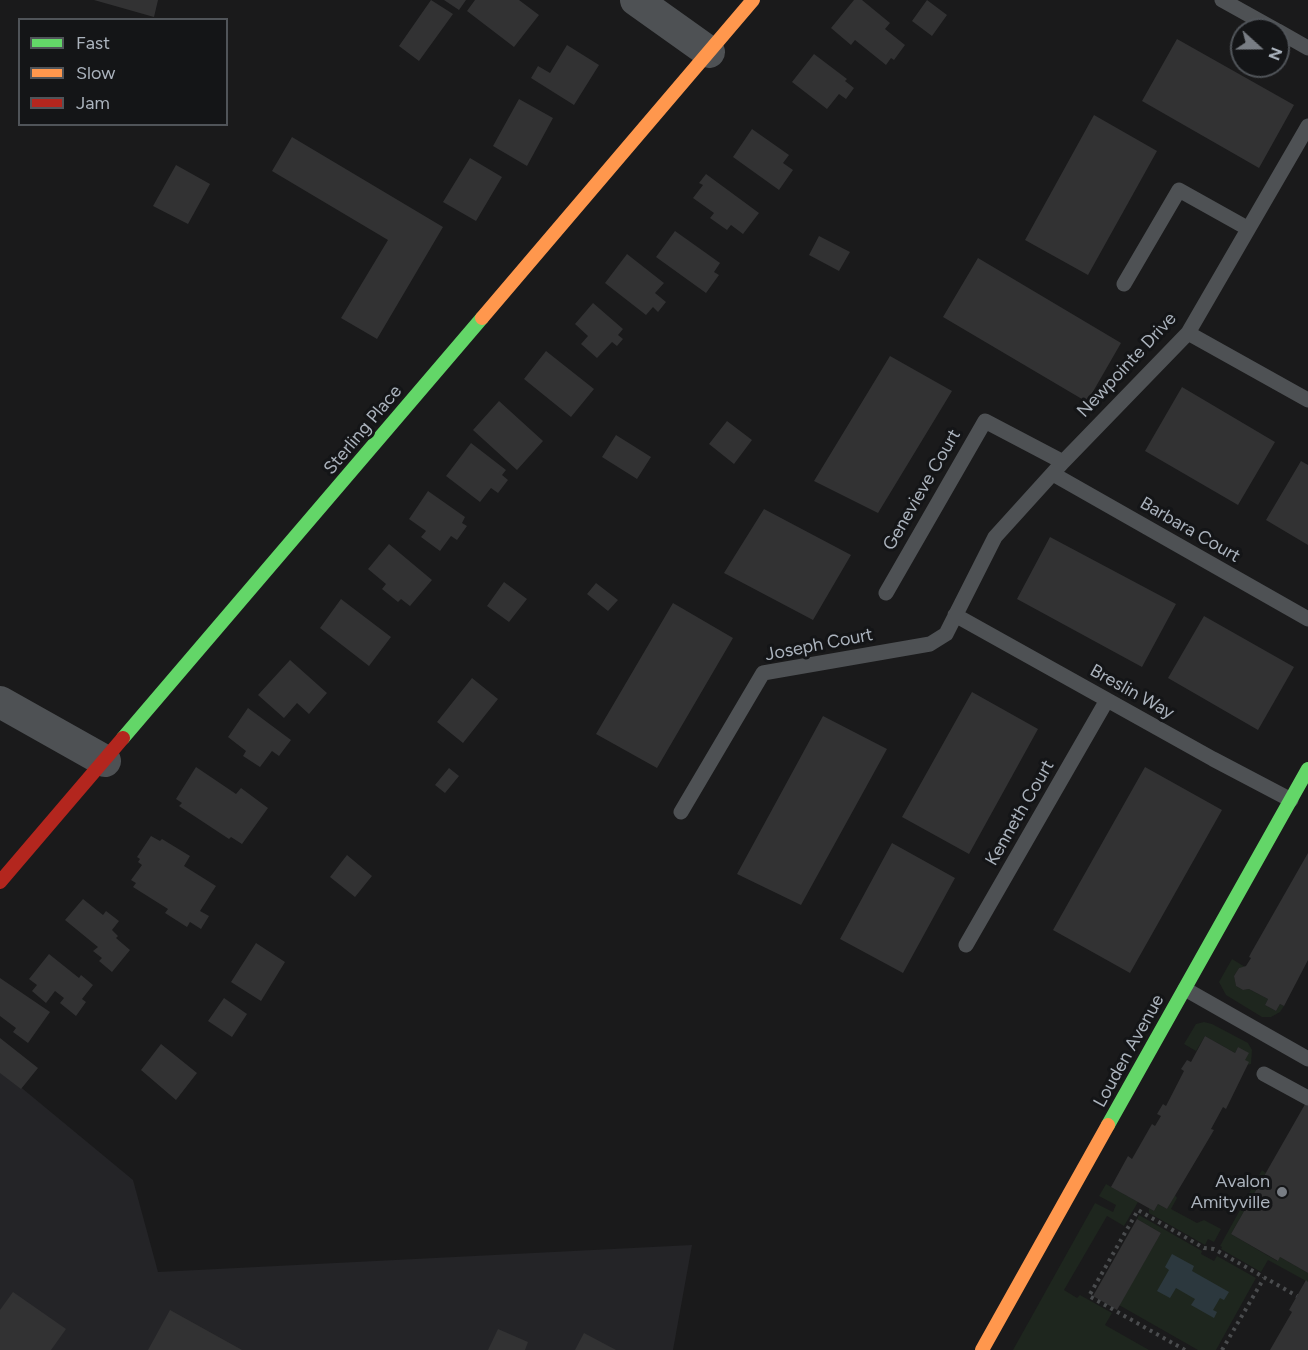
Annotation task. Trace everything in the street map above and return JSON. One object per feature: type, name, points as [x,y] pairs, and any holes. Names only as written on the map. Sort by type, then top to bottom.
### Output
[{"type":"street","points":[[636,0],[709,52]]},
{"type":"street","name":"Sterling Place","points":[[0,882],[753,0]]},
{"type":"street","points":[[0,702],[105,761]]},
{"type":"street","name":"Louden Avenue","points":[[982,1350],[1308,769]]},
{"type":"lane","points":[[1222,0],[1254,18]]},
{"type":"lane","points":[[1290,38],[1308,48]]},
{"type":"lane","name":"Newpointe Drive","points":[[956,615],[995,537],[1063,462],[1188,333],[1308,126]]},
{"type":"lane","points":[[1124,284],[1179,190],[1247,228]]},
{"type":"lane","points":[[1188,333],[1308,400]]},
{"type":"lane","name":"Genevieve Court","points":[[886,593],[985,421],[1063,462]]},
{"type":"lane","name":"Barbara Court","points":[[1053,474],[1308,619]]},
{"type":"lane","name":"Breslin Way","points":[[956,615],[1213,759],[1291,800]]},
{"type":"lane","name":"Joseph Court","points":[[681,812],[763,673],[930,644],[946,634],[956,615]]},
{"type":"lane","name":"Kenneth Court","points":[[966,945],[1107,700]]},
{"type":"lane","points":[[1185,989],[1308,1059]]},
{"type":"lane","points":[[1263,1074],[1308,1098]]},
{"type":"path","points":[[1185,1350],[1089,1296],[1138,1210],[1204,1248],[1214,1249],[1297,1296]]},
{"type":"path","points":[[1222,1350],[1264,1278]]},
{"type":"shaded area","points":[[1232,959],[1245,967],[1239,968],[1234,976],[1236,986],[1243,990],[1249,989],[1268,999],[1265,1005],[1276,1011],[1280,1004],[1284,1006],[1280,1012],[1271,1017],[1262,1017],[1226,995],[1219,982]]},
{"type":"shaded area","points":[[1204,1022],[1248,1043],[1252,1050],[1251,1064],[1247,1065],[1238,1047],[1235,1053],[1205,1036],[1196,1051],[1184,1044],[1196,1024]]},
{"type":"shaded area","points":[[0,1070],[133,1180],[158,1272],[692,1245],[673,1350],[0,1350]]},
{"type":"shaded area","points":[[1262,1170],[1266,1173],[1231,1234],[1277,1261],[1280,1257],[1308,1273],[1308,1282],[1268,1260],[1261,1272],[1221,1249],[1220,1246]]},
{"type":"shaded area","points":[[1106,1184],[1138,1202],[1124,1226],[1107,1216],[1064,1290],[1077,1298],[1080,1295],[1112,1313],[1105,1325],[1149,1350],[1013,1350],[1095,1203],[1113,1212],[1116,1205],[1099,1196]]},
{"type":"shaded area","points":[[1175,1195],[1177,1198],[1171,1209],[1197,1223],[1204,1220],[1221,1229],[1214,1242],[1208,1239],[1205,1245],[1149,1213],[1149,1208],[1154,1211],[1158,1204],[1167,1209]]},
{"type":"shaded area","points":[[1139,1215],[1202,1251],[1201,1254],[1214,1261],[1217,1256],[1256,1278],[1216,1350],[1198,1350],[1119,1305],[1161,1233],[1137,1219]]},
{"type":"shaded area","points":[[1172,1254],[1194,1266],[1192,1271],[1229,1292],[1224,1300],[1220,1298],[1213,1310],[1217,1312],[1214,1318],[1191,1305],[1195,1299],[1176,1288],[1170,1298],[1157,1291],[1169,1270],[1165,1267]]},
{"type":"building","points":[[94,0],[158,0],[154,17]]},
{"type":"building","points":[[431,0],[453,14],[419,61],[399,46]]},
{"type":"building","points":[[444,0],[466,0],[459,10]]},
{"type":"building","points":[[475,0],[519,0],[539,15],[514,47],[467,11]]},
{"type":"building","points":[[854,0],[862,0],[890,23],[885,29],[905,45],[894,60],[891,58],[886,65],[855,40],[851,45],[831,28]]},
{"type":"building","points":[[927,0],[947,15],[932,36],[912,21]]},
{"type":"building","points":[[1177,39],[1230,69],[1230,78],[1246,78],[1294,105],[1259,168],[1142,101]]},
{"type":"building","points":[[567,45],[599,65],[574,105],[531,78],[538,66],[550,73]]},
{"type":"building","points":[[814,54],[847,79],[845,81],[854,88],[846,99],[839,94],[827,109],[792,82]]},
{"type":"building","points":[[519,99],[553,118],[527,166],[493,146]]},
{"type":"building","points":[[1094,115],[1157,151],[1088,275],[1025,240]]},
{"type":"building","points":[[752,129],[789,155],[783,163],[793,170],[779,190],[733,157]]},
{"type":"building","points":[[292,137],[443,227],[377,339],[341,318],[388,240],[272,171]]},
{"type":"building","points":[[470,158],[502,177],[476,221],[443,202]]},
{"type":"building","points":[[176,165],[210,184],[188,224],[153,206]]},
{"type":"building","points":[[706,174],[759,213],[743,234],[731,225],[727,230],[710,218],[714,213],[693,198],[703,185],[699,183]]},
{"type":"building","points":[[675,231],[720,263],[714,272],[719,275],[706,293],[656,257]]},
{"type":"building","points":[[819,236],[850,252],[839,271],[809,255]]},
{"type":"building","points":[[627,254],[664,283],[655,293],[666,302],[658,312],[653,307],[646,315],[605,283]]},
{"type":"building","points":[[978,258],[1121,343],[1087,402],[943,317]]},
{"type":"building","points":[[593,303],[623,329],[618,335],[623,339],[617,346],[612,342],[597,358],[581,344],[588,336],[575,324]]},
{"type":"building","points":[[546,351],[594,389],[571,417],[524,379]]},
{"type":"building","points":[[890,356],[952,391],[878,513],[814,481]]},
{"type":"building","points":[[1182,387],[1275,442],[1238,505],[1145,451]]},
{"type":"building","points":[[499,401],[543,441],[517,470],[473,430]]},
{"type":"building","points":[[727,421],[752,440],[734,464],[709,444]]},
{"type":"building","points":[[616,435],[651,457],[637,479],[602,457]]},
{"type":"building","points":[[471,443],[506,470],[502,475],[508,480],[498,493],[491,488],[480,502],[446,476]]},
{"type":"building","points":[[1301,461],[1308,465],[1308,545],[1266,520]]},
{"type":"building","points":[[428,491],[465,517],[462,523],[467,526],[457,540],[451,536],[440,551],[421,537],[426,531],[409,519]]},
{"type":"building","points":[[764,509],[851,555],[813,620],[724,573]]},
{"type":"building","points":[[1050,537],[1176,604],[1142,667],[1017,599]]},
{"type":"building","points":[[389,544],[432,580],[410,606],[401,599],[398,602],[382,589],[386,584],[368,569]]},
{"type":"building","points":[[504,582],[527,599],[509,622],[487,606]]},
{"type":"building","points":[[596,583],[618,600],[608,611],[587,594]]},
{"type":"building","points":[[341,599],[391,637],[369,666],[320,628]]},
{"type":"building","points":[[673,603],[733,638],[657,768],[596,734]]},
{"type":"building","points":[[1204,616],[1294,667],[1258,730],[1168,678]]},
{"type":"building","points":[[290,660],[327,693],[309,714],[297,703],[284,718],[258,695]]},
{"type":"building","points":[[472,678],[498,699],[463,743],[437,722]]},
{"type":"building","points":[[972,692],[1038,729],[969,854],[902,817]]},
{"type":"building","points":[[248,708],[291,740],[279,756],[272,751],[260,767],[243,756],[246,751],[228,737]]},
{"type":"building","points":[[823,716],[887,749],[801,905],[737,874]]},
{"type":"building","points":[[196,767],[236,794],[241,788],[268,808],[242,844],[231,837],[229,839],[179,806],[182,803],[176,799]]},
{"type":"building","points":[[1145,767],[1222,810],[1130,973],[1053,930]]},
{"type":"building","points":[[449,768],[459,776],[445,793],[435,785]]},
{"type":"building","points":[[151,836],[160,841],[162,839],[190,856],[184,866],[216,886],[200,911],[209,916],[201,929],[190,922],[187,927],[165,913],[168,909],[133,887],[136,883],[131,880],[142,865],[138,862],[140,859],[137,857]]},
{"type":"building","points":[[892,843],[955,878],[903,973],[840,939]]},
{"type":"building","points":[[1308,853],[1308,960],[1284,1006],[1280,1004],[1276,1011],[1265,1005],[1268,999],[1249,989],[1243,990],[1236,986],[1234,976],[1239,968],[1246,966],[1251,958],[1249,957],[1251,953]]},
{"type":"building","points":[[347,855],[372,876],[355,897],[330,877]]},
{"type":"building","points":[[83,899],[103,915],[106,911],[119,921],[112,930],[118,936],[116,938],[130,950],[112,972],[99,961],[102,958],[93,951],[98,947],[65,920]]},
{"type":"building","points":[[256,943],[285,962],[261,1001],[231,982]]},
{"type":"building","points":[[49,954],[79,978],[81,975],[93,985],[82,999],[86,1002],[76,1016],[60,1003],[64,998],[55,991],[46,1003],[32,991],[37,985],[29,979]]},
{"type":"building","points":[[0,978],[50,1012],[28,1043],[13,1032],[16,1028],[0,1016]]},
{"type":"building","points":[[224,998],[247,1014],[232,1037],[208,1021]]},
{"type":"building","points":[[1205,1036],[1235,1053],[1238,1047],[1249,1053],[1245,1060],[1249,1062],[1226,1109],[1223,1107],[1211,1129],[1214,1130],[1167,1209],[1158,1204],[1154,1211],[1111,1187],[1128,1156],[1132,1159],[1152,1124],[1155,1126],[1161,1116],[1157,1114],[1163,1104],[1166,1106],[1184,1071],[1181,1069],[1187,1060],[1191,1062]]},
{"type":"building","points":[[0,1038],[38,1068],[21,1089],[0,1073]]},
{"type":"building","points":[[161,1044],[197,1073],[176,1100],[141,1070]]},
{"type":"building","name":"Avalon Amityville","points":[[1308,1099],[1308,1273],[1280,1257],[1278,1261],[1231,1234]]},
{"type":"building","points":[[1137,1219],[1161,1233],[1117,1310],[1093,1296]]},
{"type":"building","points":[[1306,1280],[1308,1282],[1308,1350],[1270,1350],[1292,1312],[1289,1310]]},
{"type":"building","points":[[13,1292],[66,1329],[51,1350],[0,1350],[0,1310]]},
{"type":"building","points":[[170,1310],[242,1350],[148,1350]]},
{"type":"building","points":[[498,1329],[528,1342],[525,1350],[488,1350]]},
{"type":"building","points":[[584,1333],[616,1350],[575,1350]]},
{"type":"traffic: fast","points":[[123,738],[482,318]]},
{"type":"traffic: fast","points":[[1108,1125],[1308,769]]},
{"type":"traffic: slow","points":[[482,318],[753,0]]},
{"type":"traffic: slow","points":[[982,1350],[1108,1125]]},
{"type":"traffic: jam","points":[[0,882],[123,738]]},
{"type":"place","name":"Avalon Amityville","points":[[1282,1192]]}]
